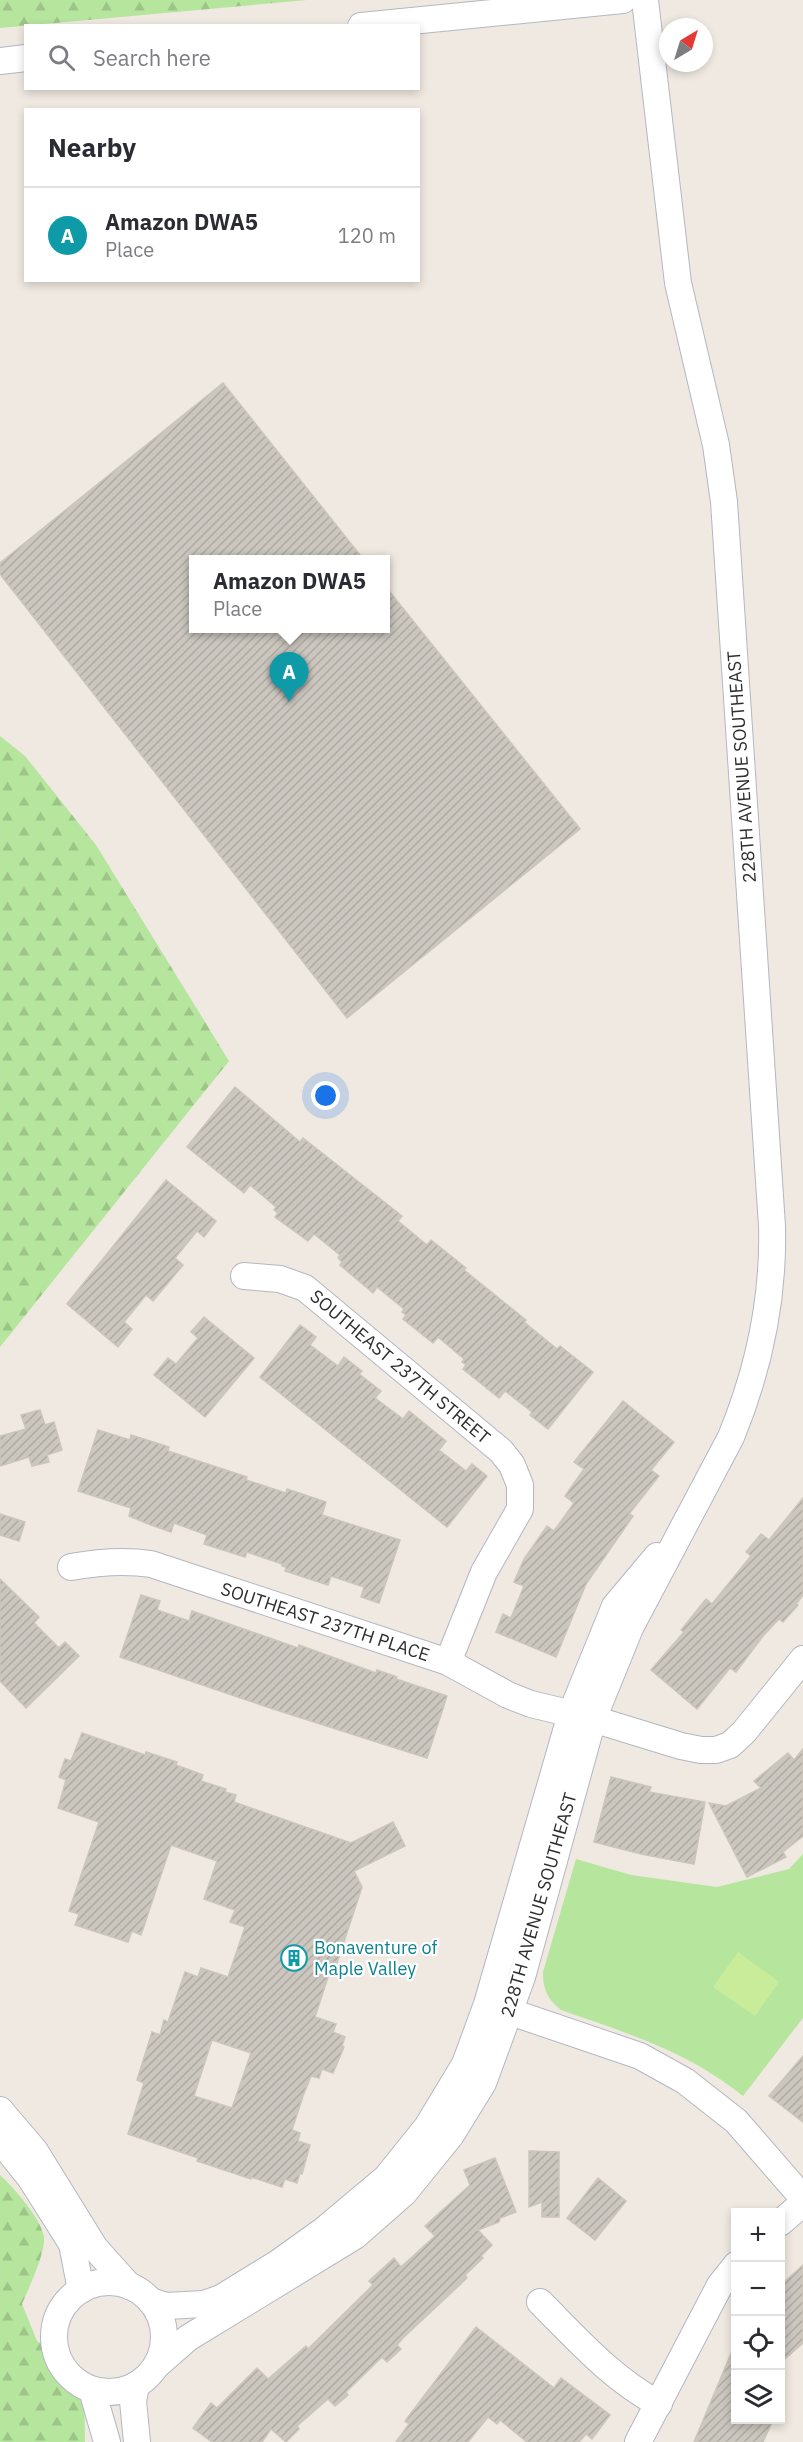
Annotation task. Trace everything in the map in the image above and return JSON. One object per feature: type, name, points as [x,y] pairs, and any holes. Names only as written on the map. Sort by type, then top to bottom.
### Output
[{"type":"street","points":[[381,24],[623,0]]},
{"type":"street","name":"228TH AVENUE SOUTHEAST","points":[[156,2366],[188,2338],[355,2236],[404,2193],[451,2135],[483,2082],[498,2007],[582,1716],[660,1574],[684,1523],[717,1466],[743,1406],[767,1317],[772,1243],[758,997],[724,502],[716,445],[678,283],[645,0]]},
{"type":"street","points":[[0,61],[24,58]]},
{"type":"street","name":"SOUTHEAST 237TH STREET","points":[[244,1276],[280,1279],[305,1288],[501,1451],[512,1465],[520,1485],[519,1509],[484,1572],[448,1662]]},
{"type":"street","name":"SOUTHEAST 237TH PLACE","points":[[71,1567],[101,1561],[151,1564],[448,1662],[508,1695],[531,1704],[582,1716],[681,1746],[716,1750],[730,1745],[744,1732],[803,1659]]},
{"type":"street","points":[[498,2007],[640,2056],[685,2081],[736,2121],[803,2198]]},
{"type":"street","name":"228TH AVENUE SOUTHEAST","points":[[151,2301],[166,2306],[182,2307],[204,2304],[221,2298],[278,2263],[324,2230],[386,2178],[427,2127],[498,2007]]},
{"type":"street","points":[[0,2110],[35,2151],[95,2248],[129,2286],[151,2301],[158,2312],[164,2335],[164,2346],[156,2366],[147,2377],[136,2386],[122,2391],[92,2390],[71,2378],[57,2356],[54,2331],[63,2307],[81,2290],[102,2283],[129,2286]]},
{"type":"street","points":[[0,2140],[31,2179],[72,2244],[81,2290]]},
{"type":"street","points":[[785,2219],[803,2203]]},
{"type":"street","points":[[638,2442],[720,2285],[731,2270]]},
{"type":"street","points":[[540,2302],[613,2374],[639,2394],[659,2404]]},
{"type":"street","points":[[136,2386],[133,2401],[137,2442]]},
{"type":"street","points":[[92,2390],[107,2442]]},
{"type":"green space","points":[[0,0],[307,0],[24,24],[0,28]]},
{"type":"green space","points":[[0,736],[25,756],[96,845],[229,1061],[0,1347]]},
{"type":"green space","points":[[803,1854],[803,2018],[743,2096],[678,2055],[561,2010],[552,2002],[544,1984],[543,1972],[576,1859],[631,1875],[717,1887],[789,1869]]},
{"type":"green space","points":[[738,1952],[779,1982],[755,2016],[713,1987]]},
{"type":"green space","points":[[0,2175],[26,2203],[42,2229],[44,2244],[42,2252],[22,2304],[37,2341],[74,2365],[84,2382],[85,2442],[0,2442]]},
{"type":"building","points":[[223,383],[360,555],[189,555],[189,633],[390,633],[390,592],[580,829],[347,1018],[0,574],[0,563]]},
{"type":"building","points":[[235,1087],[300,1142],[303,1138],[402,1216],[398,1221],[427,1245],[431,1240],[466,1268],[464,1270],[526,1320],[524,1322],[557,1349],[560,1346],[593,1372],[548,1429],[530,1415],[532,1412],[505,1391],[499,1398],[463,1369],[466,1365],[462,1362],[464,1359],[438,1337],[433,1343],[403,1319],[406,1315],[402,1312],[404,1309],[377,1287],[373,1293],[340,1265],[342,1262],[338,1258],[340,1255],[314,1234],[308,1241],[275,1217],[278,1213],[274,1210],[276,1207],[250,1185],[244,1193],[187,1147]]},
{"type":"building","points":[[166,1180],[216,1221],[204,1237],[197,1231],[175,1258],[183,1265],[153,1301],[146,1295],[124,1322],[132,1329],[118,1347],[67,1304]]},
{"type":"building","points":[[204,1317],[254,1358],[205,1417],[154,1375],[168,1358],[176,1364],[198,1338],[191,1332]]},
{"type":"building","points":[[300,1325],[316,1337],[310,1345],[338,1366],[344,1357],[362,1371],[359,1374],[381,1391],[375,1398],[403,1419],[409,1411],[446,1441],[439,1450],[466,1471],[472,1464],[487,1476],[447,1527],[260,1377]]},
{"type":"building","points":[[623,1401],[674,1442],[651,1470],[659,1476],[629,1514],[633,1516],[586,1584],[556,1657],[496,1632],[503,1614],[511,1618],[524,1586],[514,1582],[524,1559],[547,1526],[554,1531],[574,1503],[565,1496],[584,1469],[574,1462]]},
{"type":"building","points":[[40,1410],[45,1425],[54,1422],[62,1450],[47,1455],[49,1462],[32,1466],[29,1457],[0,1466],[0,1436],[26,1429],[21,1415]]},
{"type":"building","points":[[98,1430],[130,1440],[131,1435],[169,1447],[168,1451],[247,1477],[246,1480],[286,1493],[287,1489],[326,1502],[322,1515],[400,1540],[379,1603],[361,1597],[364,1587],[331,1576],[328,1585],[285,1571],[286,1567],[282,1564],[247,1552],[245,1557],[204,1544],[207,1535],[174,1523],[171,1532],[129,1516],[131,1508],[78,1491]]},
{"type":"building","points":[[803,1498],[803,1595],[796,1604],[798,1605],[783,1622],[779,1619],[763,1636],[736,1672],[730,1668],[697,1709],[651,1670],[684,1632],[681,1630],[706,1599],[712,1604],[751,1556],[746,1552],[761,1534],[769,1540]]},
{"type":"building","points":[[0,1514],[25,1522],[19,1541],[0,1535]]},
{"type":"building","points":[[0,1579],[39,1617],[34,1623],[59,1648],[65,1642],[79,1656],[26,1708],[0,1681]]},
{"type":"building","points":[[141,1595],[160,1601],[157,1610],[189,1621],[192,1611],[298,1648],[299,1645],[376,1673],[377,1670],[397,1677],[396,1679],[447,1696],[427,1758],[120,1657]]},
{"type":"building","name":"Bonaventure of Maple Valley","points":[[82,1733],[145,1755],[146,1752],[177,1762],[176,1765],[203,1775],[201,1781],[226,1789],[225,1792],[236,1795],[234,1802],[351,1843],[393,1822],[405,1846],[354,1871],[362,1887],[337,1963],[334,1962],[329,1974],[315,2017],[336,2024],[333,2032],[345,2037],[342,2046],[344,2047],[333,2073],[322,2069],[319,2078],[311,2076],[303,2096],[292,2130],[300,2133],[298,2141],[310,2145],[302,2174],[300,2173],[297,2183],[285,2179],[282,2187],[251,2177],[251,2179],[128,2134],[144,2083],[137,2080],[152,2032],[160,2035],[164,2020],[168,2022],[185,1972],[198,1977],[201,1968],[228,1977],[245,1927],[230,1922],[235,1910],[204,1899],[217,1861],[171,1845],[141,1935],[132,1931],[128,1942],[75,1925],[79,1914],[69,1911],[99,1822],[58,1808],[66,1780],[59,1777],[65,1759],[71,1761]],"holes":[[[212,2040],[251,2053],[232,2108],[194,2096]]]},
{"type":"building","points":[[803,1749],[803,1836],[783,1852],[786,1857],[747,1877],[709,1803],[726,1806],[761,1788],[754,1781],[788,1753],[794,1760]]},
{"type":"building","points":[[611,1777],[651,1787],[649,1792],[705,1802],[694,1864],[594,1842]]},
{"type":"building","points":[[803,2056],[803,2122],[769,2096]]},
{"type":"building","points":[[529,2151],[559,2152],[559,2217],[542,2217],[542,2202],[529,2207]]},
{"type":"building","points":[[495,2158],[516,2212],[478,2230],[492,2245],[481,2256],[483,2258],[465,2275],[467,2278],[403,2338],[397,2345],[401,2349],[387,2362],[382,2357],[335,2406],[328,2399],[297,2426],[299,2429],[286,2442],[271,2429],[262,2442],[212,2442],[193,2428],[211,2403],[217,2408],[257,2368],[268,2379],[306,2346],[308,2349],[373,2285],[369,2281],[394,2258],[401,2267],[435,2236],[425,2226],[470,2185],[464,2170]]},
{"type":"building","points":[[598,2178],[626,2201],[595,2240],[567,2218]]},
{"type":"building","points":[[803,2265],[803,2343],[785,2359],[785,2316],[785,2281]]},
{"type":"building","points":[[476,2327],[554,2388],[561,2378],[610,2415],[592,2439],[586,2434],[579,2442],[527,2442],[500,2420],[497,2424],[488,2417],[468,2442],[396,2442],[409,2424],[405,2421]]},
{"type":"building","points":[[731,2354],[731,2424],[771,2424],[763,2442],[694,2442]]},
{"type":"place","name":"Amazon DWA5","points":[[289,702]]},
{"type":"place","name":"Bonaventure of Maple Valley","points":[[294,1958]]}]
